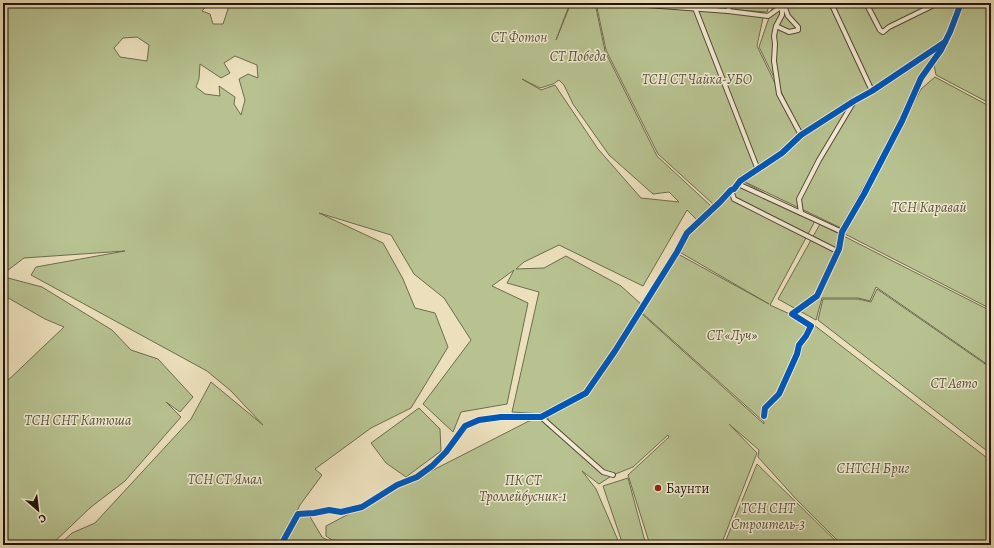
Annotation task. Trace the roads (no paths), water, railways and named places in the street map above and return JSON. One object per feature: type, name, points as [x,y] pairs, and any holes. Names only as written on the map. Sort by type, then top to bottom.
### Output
[{"type":"street","points":[[621,3],[695,8],[768,16],[782,6],[782,3],[788,16],[798,27],[798,30],[789,32],[776,26]]},
{"type":"street","points":[[728,11],[730,3]]},
{"type":"street","points":[[831,3],[872,91]]},
{"type":"street","points":[[866,3],[880,30],[883,32],[889,27],[938,3]]},
{"type":"street","points":[[952,3],[959,8]]},
{"type":"street","points":[[764,416],[765,408],[779,394],[797,354],[799,345],[811,326],[792,314],[817,296],[837,251],[842,232],[864,194],[902,121],[922,78],[945,42],[961,3]]},
{"type":"street","points":[[782,6],[782,16],[776,26],[774,36],[774,61],[779,94],[801,135]]},
{"type":"street","points":[[695,8],[758,170]]},
{"type":"street","points":[[281,545],[298,514],[329,510],[341,512],[362,507],[397,485],[417,477],[432,466],[446,452],[465,426],[479,420],[493,418],[541,417],[586,393],[615,352],[677,252],[687,233],[730,190],[734,189],[738,184],[786,150],[801,135],[872,91],[945,42]]},
{"type":"street","points":[[801,213],[799,199],[819,160],[854,101]]},
{"type":"street","points":[[738,184],[842,232]]},
{"type":"street","points":[[730,190],[734,199],[837,251]]},
{"type":"street","points":[[541,417],[603,472],[613,475]]},
{"type":"place","name":"Баунти","points":[[658,488]]},
{"type":"park label","name":"СТ Фотон","points":[[519,37]]},
{"type":"park label","name":"СТ Победа","points":[[578,56]]},
{"type":"park label","name":"ТСН СТ Чайка-УБО","points":[[697,79]]},
{"type":"park label","name":"ТСН Каравай","points":[[929,207]]},
{"type":"park label","name":"СТ «Луч»","points":[[732,335]]},
{"type":"park label","name":"СТ Авто","points":[[954,383]]},
{"type":"park label","name":"ТСН СНТ Катюша","points":[[78,420]]},
{"type":"park label","name":"СНТСН Бриг","points":[[873,468]]},
{"type":"park label","name":"ТСН СТ Ямал","points":[[225,479]]},
{"type":"park label","name":"ПК СТ Троллейбусник-1","points":[[523,488]]},
{"type":"park label","name":"ТСН СНТ Строитель-3","points":[[768,516]]}]
